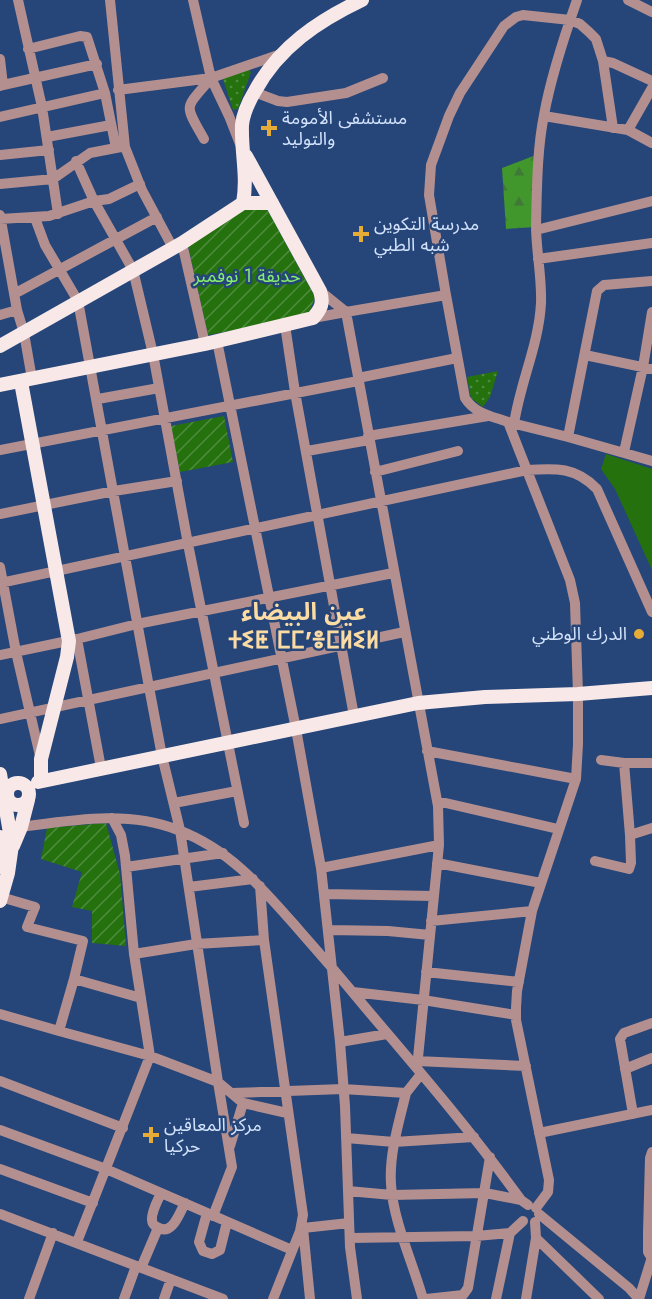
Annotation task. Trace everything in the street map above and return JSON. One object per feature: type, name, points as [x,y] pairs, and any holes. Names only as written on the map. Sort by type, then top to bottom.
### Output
[{"type":"main road","points":[[243,203],[246,185],[242,149],[243,123],[262,77],[281,54],[301,36],[362,0]]},
{"type":"main road","points":[[0,386],[211,343],[313,318],[322,305],[320,291],[242,149]]},
{"type":"main road","points":[[0,346],[178,245],[243,203],[272,202]]},
{"type":"main road","points":[[11,851],[21,827],[29,797],[39,781],[41,759],[73,640],[57,571],[33,442],[27,380]]},
{"type":"main road","points":[[6,788],[418,703],[652,688]]},
{"type":"main road","points":[[6,788],[27,787],[29,797]]},
{"type":"main road","points":[[6,788],[18,805],[29,797]]},
{"type":"main road","points":[[1,899],[11,851],[6,788]]},
{"type":"main road","points":[[0,837],[0,867]]},
{"type":"street","points":[[18,0],[42,107],[58,214]]},
{"type":"street","points":[[110,0],[118,90],[120,148]]},
{"type":"street","points":[[193,0],[212,78],[242,149]]},
{"type":"street","points":[[532,1210],[521,1210],[520,1216],[529,1224],[532,1210],[544,1199],[549,1186],[516,1015],[519,982],[532,911],[576,779],[578,694],[573,591],[511,423],[539,321],[541,297],[536,230],[539,157],[544,116],[570,20],[578,0]]},
{"type":"street","points":[[628,0],[652,12]]},
{"type":"street","points":[[613,128],[603,61],[596,39],[580,24],[570,20],[523,15],[510,20],[504,26],[473,72],[449,116],[431,165],[428,184],[457,358],[465,398],[470,406],[511,423],[652,461]]},
{"type":"street","points":[[28,49],[84,36],[90,40],[105,93],[111,125],[120,148],[157,217],[178,245],[231,406],[296,729],[325,894],[340,1042],[349,1223],[357,1299]]},
{"type":"street","points":[[118,90],[212,78],[281,54]]},
{"type":"street","points":[[0,59],[1,85],[97,64]]},
{"type":"street","points":[[603,61],[613,63],[652,81]]},
{"type":"street","points":[[204,139],[189,113],[190,103],[212,78]]},
{"type":"street","points":[[254,92],[287,102],[339,94],[383,78]]},
{"type":"street","points":[[628,130],[652,88]]},
{"type":"street","points":[[0,117],[105,93]]},
{"type":"street","points":[[544,116],[628,130],[652,144]]},
{"type":"street","points":[[47,137],[111,125]]},
{"type":"street","points":[[0,184],[53,178],[90,153],[120,148]]},
{"type":"street","points":[[0,155],[50,150]]},
{"type":"street","points":[[76,161],[94,201],[133,270],[166,418],[188,544],[244,823]]},
{"type":"street","points":[[27,380],[24,333],[17,310],[1,217],[35,218],[58,214],[94,201],[109,199],[140,184]]},
{"type":"street","points":[[536,230],[649,202],[652,190]]},
{"type":"street","points":[[14,294],[157,217]]},
{"type":"street","points":[[35,218],[45,245],[78,301],[98,399],[148,687],[180,830],[232,1167],[199,1242],[203,1251],[212,1254],[220,1250],[228,1222]]},
{"type":"street","points":[[538,259],[652,243]]},
{"type":"street","points":[[568,437],[597,291],[600,287],[652,281]]},
{"type":"street","points":[[320,291],[346,312],[437,801],[439,826],[437,863],[418,1068],[406,1093],[394,1142],[390,1181],[403,1236],[425,1299],[463,1295],[466,1292],[490,1157]]},
{"type":"street","points":[[313,318],[446,295]]},
{"type":"street","points":[[0,315],[17,310]]},
{"type":"street","points":[[624,452],[648,368],[652,312]]},
{"type":"street","points":[[285,325],[354,716]]},
{"type":"street","points":[[585,355],[648,368]]},
{"type":"street","points":[[0,450],[231,406],[457,358]]},
{"type":"street","points":[[98,399],[159,388]]},
{"type":"street","points":[[307,452],[369,438],[491,416]]},
{"type":"street","points":[[375,472],[458,452]]},
{"type":"street","points":[[2,583],[527,470],[552,468],[571,471],[587,478],[597,489],[652,612]]},
{"type":"street","points":[[0,514],[177,481]]},
{"type":"street","points":[[0,567],[16,652],[41,759]]},
{"type":"street","points":[[0,655],[137,624],[393,573]]},
{"type":"street","points":[[0,720],[405,632]]},
{"type":"street","points":[[73,640],[88,700],[101,768]]},
{"type":"street","points":[[427,751],[576,779]]},
{"type":"street","points":[[601,760],[652,763]]},
{"type":"street","points":[[595,861],[629,868],[631,863],[624,763]]},
{"type":"street","points":[[174,803],[237,791]]},
{"type":"street","points":[[437,801],[558,829]]},
{"type":"street","points":[[21,827],[88,818],[152,822],[180,830],[223,853],[256,883],[353,992],[418,1068],[532,1210],[629,1288],[639,1299]]},
{"type":"street","points":[[77,1242],[150,1056],[134,954],[126,867],[120,835],[112,818]]},
{"type":"street","points":[[630,835],[652,828]]},
{"type":"street","points":[[321,868],[438,845]]},
{"type":"street","points":[[126,867],[223,853]]},
{"type":"street","points":[[437,863],[542,883]]},
{"type":"street","points":[[189,887],[256,883]]},
{"type":"street","points":[[256,883],[303,1215],[302,1225],[310,1299]]},
{"type":"street","points":[[325,894],[433,896]]},
{"type":"street","points":[[1,899],[35,906],[27,927],[83,941],[59,1031]]},
{"type":"street","points":[[431,921],[532,911]]},
{"type":"street","points":[[329,930],[388,931],[430,935]]},
{"type":"street","points":[[134,954],[196,944],[264,940]]},
{"type":"street","points":[[426,972],[519,982]]},
{"type":"street","points":[[74,979],[141,998]]},
{"type":"street","points":[[353,992],[423,1000],[516,1015]]},
{"type":"street","points":[[0,1014],[150,1056],[218,1082],[243,1103],[287,1113]]},
{"type":"street","points":[[633,1114],[620,1039],[624,1033],[652,1023]]},
{"type":"street","points":[[340,1042],[387,1034]]},
{"type":"street","points":[[625,1069],[652,1059]]},
{"type":"street","points":[[418,1068],[526,1066]]},
{"type":"street","points":[[0,1081],[123,1128]]},
{"type":"street","points":[[232,1093],[343,1089],[406,1093]]},
{"type":"street","points":[[230,1147],[243,1103]]},
{"type":"street","points":[[539,1133],[652,1110]]},
{"type":"street","points":[[0,1130],[106,1169],[292,1250]]},
{"type":"street","points":[[346,1138],[394,1142],[474,1137]]},
{"type":"street","points":[[639,1299],[651,1257],[648,1252],[648,1233],[652,1152]]},
{"type":"street","points":[[0,1169],[93,1203]]},
{"type":"street","points":[[348,1191],[392,1195],[484,1193],[532,1210]]},
{"type":"street","points":[[161,1193],[151,1217],[152,1222],[158,1228],[166,1229],[174,1225],[184,1203]]},
{"type":"street","points":[[525,1299],[536,1238],[532,1210]]},
{"type":"street","points":[[1,1217],[77,1242],[223,1299]]},
{"type":"street","points":[[496,1299],[510,1233],[523,1221]]},
{"type":"street","points":[[302,1225],[349,1223]]},
{"type":"street","points":[[273,1299],[302,1225]]},
{"type":"street","points":[[124,1299],[158,1228]]},
{"type":"street","points":[[29,1299],[52,1233]]},
{"type":"street","points":[[350,1238],[476,1236],[510,1233]]},
{"type":"street","points":[[536,1238],[593,1297]]},
{"type":"street","points":[[164,1299],[171,1279]]},
{"type":"green space","points":[[248,69],[251,72],[238,109],[233,110],[223,79]]},
{"type":"green space","points":[[536,155],[536,227],[506,229],[502,168]]},
{"type":"green space","name":"حديقة 1 نوفمبر","points":[[263,208],[268,211],[315,297],[310,311],[297,319],[208,335],[188,245],[243,209]]},
{"type":"green space","points":[[498,371],[490,397],[483,407],[471,398],[467,377]]},
{"type":"green space","points":[[224,416],[233,462],[180,472],[171,426]]},
{"type":"green space","points":[[606,454],[652,469],[652,570],[615,489],[601,469]]},
{"type":"green space","points":[[106,823],[120,874],[126,946],[92,943],[92,911],[72,907],[82,872],[41,859],[47,828]]},
{"type":"place","name":"مستشفى الأمومة والتوليد","points":[[269,128]]},
{"type":"place","name":"مدرسة التكوين شبه الطبي","points":[[361,234]]},
{"type":"place","name":"الدرك الوطني","points":[[639,634]]},
{"type":"place","name":"مركز المعاقين حركيا","points":[[151,1135]]},
{"type":"district","name":"عين البيضاء ⵜⵉⵟ ⵎⵎ'ⴻⵎⵍⵉⵍ","points":[[304,625]]}]
